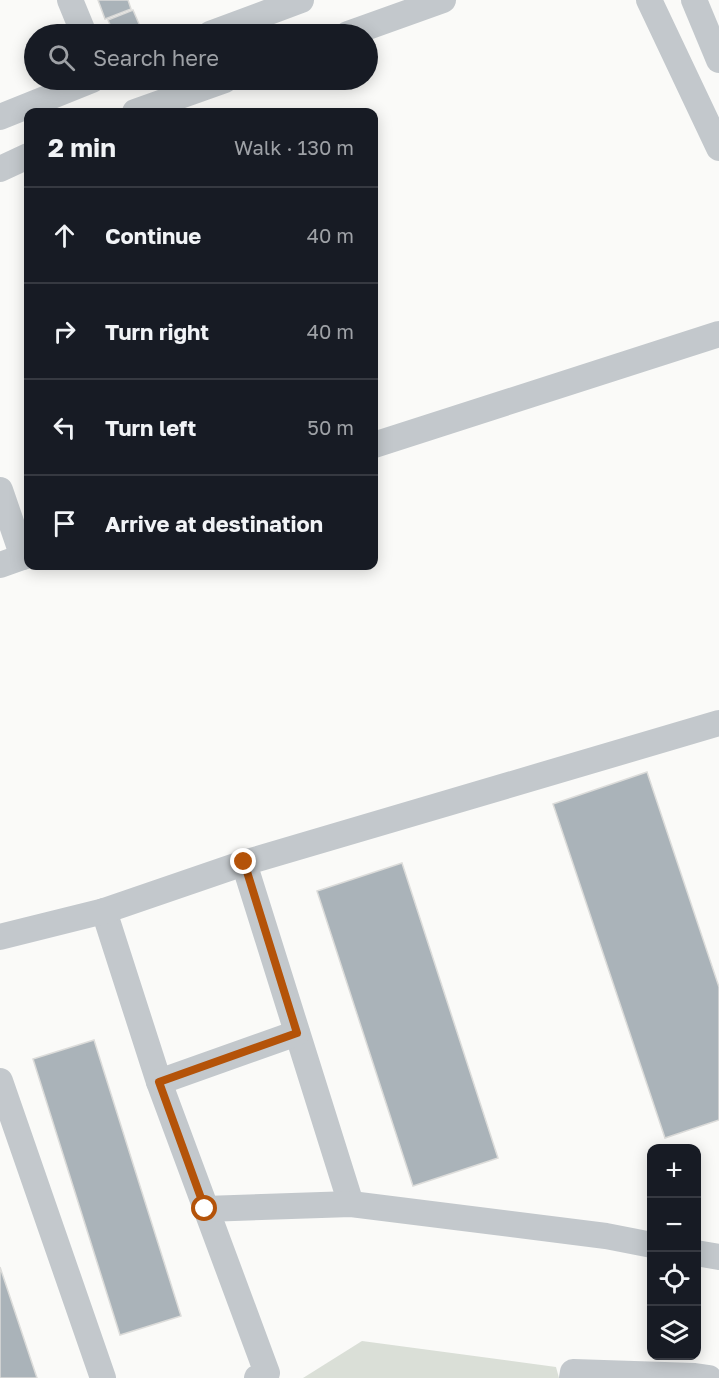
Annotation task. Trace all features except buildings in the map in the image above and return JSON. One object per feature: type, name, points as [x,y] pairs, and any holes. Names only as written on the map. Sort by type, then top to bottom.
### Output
[{"type":"street","points":[[70,0],[80,24]]},
{"type":"street","points":[[237,24],[301,0]]},
{"type":"street","points":[[376,24],[443,0]]},
{"type":"street","points":[[649,0],[719,148]]},
{"type":"street","points":[[705,10],[719,60]]},
{"type":"street","points":[[0,117],[67,90]]},
{"type":"street","points":[[146,108],[197,90]]},
{"type":"street","points":[[0,169],[24,158]]},
{"type":"street","points":[[378,444],[719,334]]},
{"type":"street","points":[[0,489],[17,559]]},
{"type":"street","points":[[0,936],[104,910],[244,862],[719,723]]},
{"type":"street","points":[[244,862],[351,1204]]},
{"type":"street","points":[[104,910],[159,1082],[267,1373],[257,1378]]},
{"type":"street","points":[[159,1082],[297,1033]]},
{"type":"street","points":[[0,1081],[103,1378]]},
{"type":"street","points":[[205,1209],[351,1204],[606,1236],[647,1244]]},
{"type":"street","points":[[701,1254],[719,1257]]},
{"type":"street","points":[[572,1378],[573,1372],[709,1378]]},
{"type":"shaded area","points":[[362,1341],[556,1367],[559,1378],[303,1378]]},
{"type":"route","points":[[205,1209],[159,1082],[297,1033],[244,862]]}]
